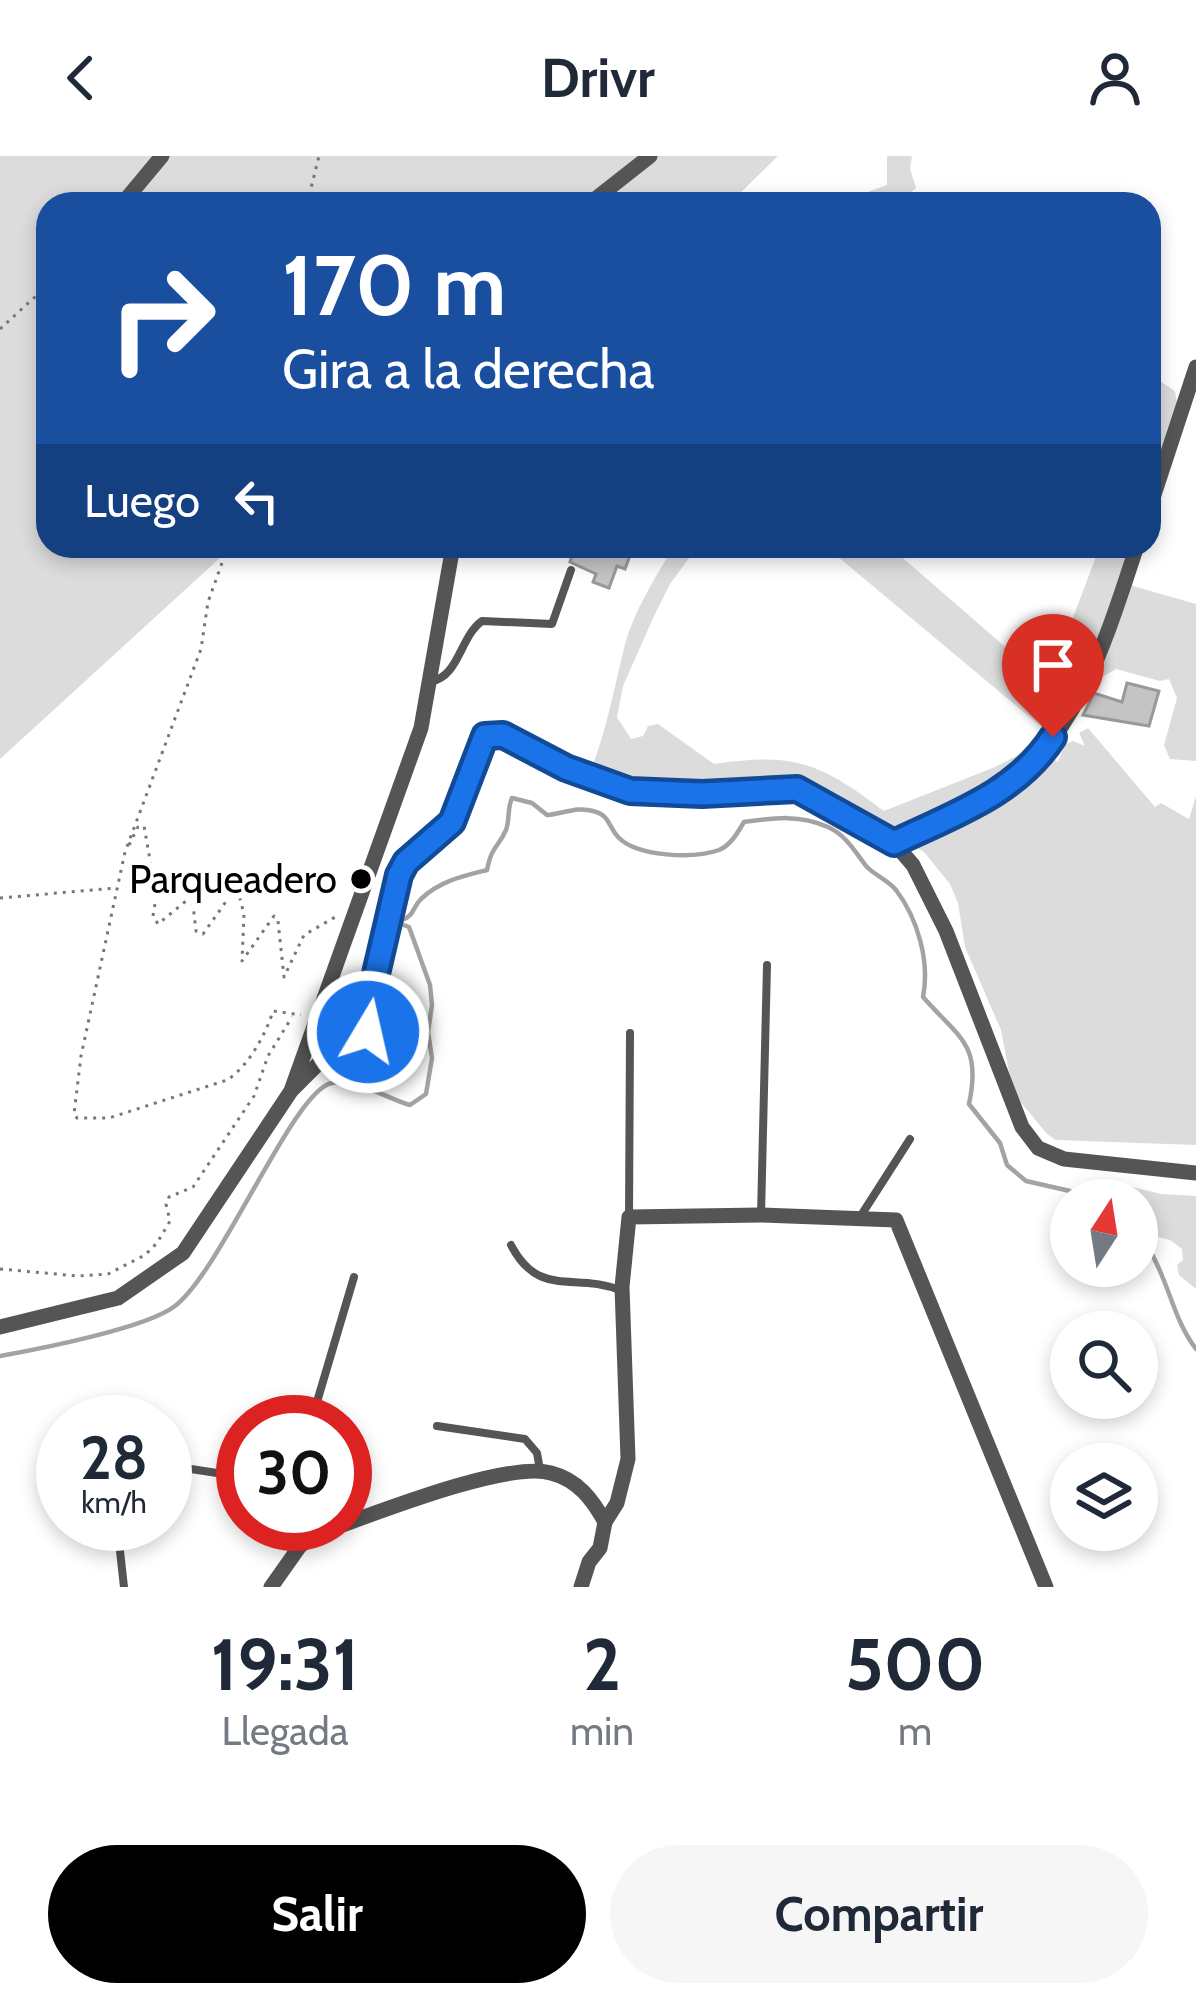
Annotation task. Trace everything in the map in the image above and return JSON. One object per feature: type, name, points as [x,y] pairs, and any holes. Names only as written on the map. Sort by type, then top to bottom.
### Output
[{"type":"street","points":[[132,192],[162,156]]},
{"type":"street","points":[[605,192],[650,156]]},
{"type":"street","points":[[1161,473],[1196,367]]},
{"type":"street","points":[[291,1090],[421,728],[451,558]]},
{"type":"street","points":[[894,843],[999,792],[1038,761],[1093,671],[1133,558]]},
{"type":"street","points":[[0,1327],[118,1298],[183,1253],[291,1090],[321,1061],[368,1032],[371,995],[399,875],[406,862],[452,822],[485,736],[503,735],[566,768],[630,791],[702,794],[797,789],[894,843],[913,865],[946,932],[1022,1127],[1038,1148],[1064,1159],[1196,1173]]},
{"type":"street","points":[[581,1587],[623,1487],[628,1459],[622,1291],[628,1217],[761,1215],[889,1216],[901,1227],[1046,1587]]},
{"type":"street","points":[[271,1587],[300,1546],[315,1535],[442,1490],[541,1471],[572,1481],[590,1497],[605,1522]]},
{"type":"lane","points":[[430,682],[450,672],[471,629],[482,620],[552,624],[571,570]]},
{"type":"lane","points":[[761,1215],[767,965]]},
{"type":"lane","points":[[628,1217],[630,1033]]},
{"type":"lane","points":[[860,1216],[910,1139]]},
{"type":"lane","points":[[511,1245],[520,1264],[539,1279],[596,1282],[622,1291]]},
{"type":"lane","points":[[318,1395],[354,1277]]},
{"type":"lane","points":[[436,1426],[525,1439],[537,1453],[541,1471]]},
{"type":"lane","points":[[120,1551],[124,1587]]},
{"type":"path","points":[[310,192],[320,156]]},
{"type":"path","points":[[0,329],[36,295]]},
{"type":"path","points":[[224,558],[208,602],[195,668],[125,852],[81,1056],[74,1106],[77,1118],[110,1118],[227,1080],[257,1048],[273,1011],[316,1017]]},
{"type":"path","points":[[125,852],[141,824],[152,871],[159,879],[153,916],[158,924],[192,896],[196,931],[203,934],[238,891],[244,914],[242,961],[276,917],[284,977],[304,935],[354,907]]},
{"type":"path","points":[[0,898],[118,888]]},
{"type":"path","points":[[0,1269],[108,1274],[145,1255],[168,1226],[169,1197],[193,1187],[254,1096],[268,1056],[293,1014]]},
{"type":"shaded area","points":[[0,156],[778,156],[741,192],[36,192],[36,558],[220,558],[0,759]]},
{"type":"shaded area","points":[[887,156],[912,156],[916,188],[868,192],[887,185]]},
{"type":"shaded area","points":[[1161,382],[1175,391],[1177,404],[1161,466]]},
{"type":"shaded area","points":[[667,558],[689,558],[670,584],[623,686],[617,717],[631,739],[658,724],[714,764],[766,760],[805,765],[842,782],[884,811],[995,767],[1039,744],[1058,762],[1065,744],[1073,741],[1085,746],[1079,733],[1088,728],[1155,807],[1161,803],[1189,819],[1196,796],[1196,1145],[1056,1140],[1047,1134],[1013,1093],[1001,1030],[965,947],[950,884],[924,852],[837,798],[786,788],[681,792],[603,779],[592,767],[628,635]]},
{"type":"shaded area","points":[[839,558],[903,558],[1048,684],[1095,558],[1137,558],[1133,586],[1196,604],[1196,761],[1170,759],[1164,745],[1177,698],[1169,679],[1160,681],[1116,669],[1097,680],[1081,679],[1067,708],[1044,729]]},
{"type":"shaded area","points":[[1158,1193],[1196,1196],[1196,1289],[1179,1275],[1182,1249],[1158,1237]]},
{"type":"building","points":[[571,558],[629,558],[625,569],[617,566],[609,588],[593,582],[596,574],[570,562]]},
{"type":"building","points":[[1127,683],[1159,691],[1149,726],[1083,715],[1094,693],[1122,702]]},
{"type":"waterway","points":[[0,1356],[118,1330],[175,1306],[214,1257],[298,1115],[316,1093],[332,1083],[362,1086],[410,1105],[426,1094],[432,1058],[430,985],[409,927],[402,920],[436,888],[487,870],[506,830],[512,798],[532,803],[547,815],[582,809],[599,813],[627,844],[666,854],[719,850],[731,842],[744,822],[797,819],[834,830],[904,901],[923,955],[923,997],[957,1033],[970,1055],[969,1104],[1000,1143],[1007,1165],[1026,1181],[1050,1186]]},
{"type":"waterway","points":[[1158,1266],[1196,1349]]},
{"type":"place","name":"Parqueadero","points":[[361,879]]},
{"type":"route","points":[[368,1032],[371,995],[399,875],[406,862],[452,822],[485,736],[503,735],[566,768],[630,791],[702,794],[797,789],[894,843],[999,792],[1038,761],[1053,737]]}]
